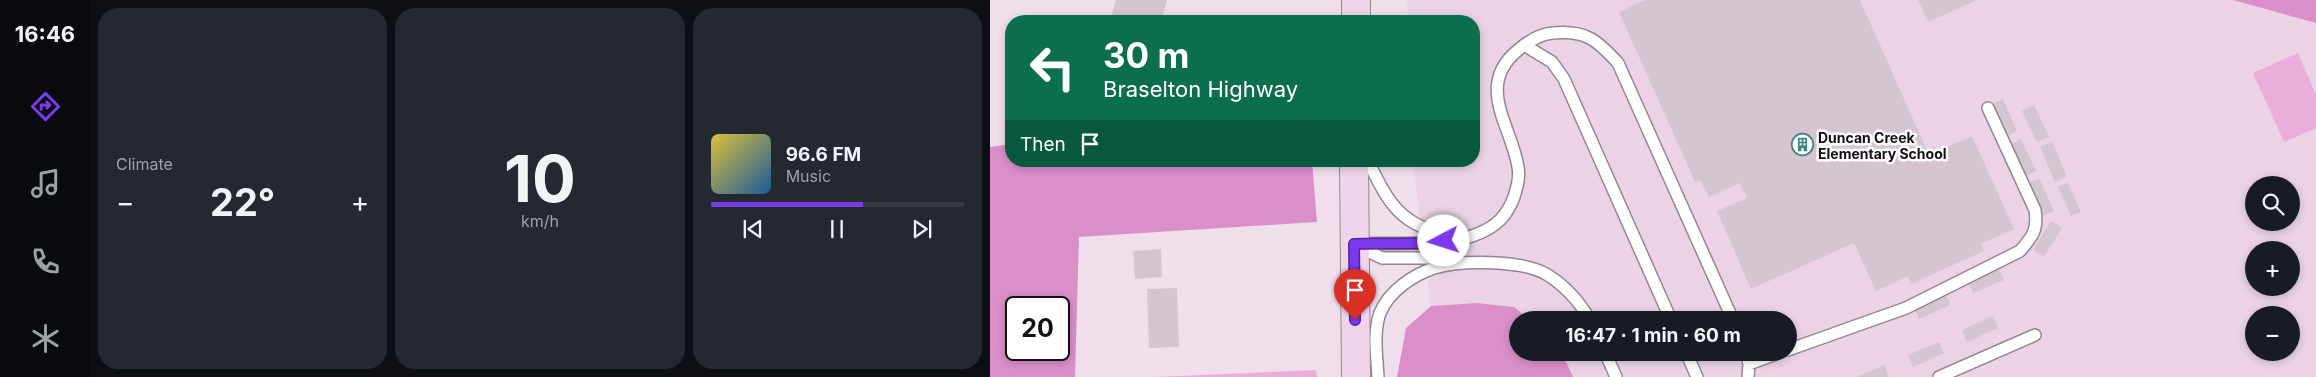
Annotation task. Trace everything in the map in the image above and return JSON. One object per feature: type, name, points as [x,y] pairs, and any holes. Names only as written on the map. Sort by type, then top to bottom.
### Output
[{"type":"main road","points":[[1356,0],[1356,15]]},
{"type":"main road","points":[[1354,167],[1356,377]]},
{"type":"lane","points":[[1354,244],[1380,242],[1431,243],[1474,236],[1490,228],[1502,218],[1511,203],[1517,185],[1519,169],[1512,142],[1501,119],[1497,102],[1499,76],[1510,57],[1524,45],[1545,33],[1579,32],[1599,42],[1618,63],[1729,311]]},
{"type":"lane","points":[[1524,45],[1552,62],[1564,79],[1667,311]]},
{"type":"lane","points":[[1797,347],[1906,308],[2020,252],[2030,240],[2037,225],[2035,210],[1988,108]]},
{"type":"lane","points":[[1371,167],[1388,199],[1402,215],[1417,226],[1457,238]]},
{"type":"lane","points":[[1354,244],[1382,258],[1433,258],[1465,264]]},
{"type":"lane","points":[[1378,377],[1376,328],[1380,313],[1389,297],[1400,286],[1434,268],[1465,264],[1510,264],[1545,273],[1577,298],[1585,311]]},
{"type":"lane","points":[[1939,377],[2035,335]]},
{"type":"lane","points":[[1609,361],[1616,377]]},
{"type":"lane","points":[[1690,361],[1697,377]]},
{"type":"lane","points":[[1748,361],[1748,377]]},
{"type":"shaded area","points":[[1407,0],[2233,0],[2316,23],[2316,377],[1573,377],[1566,361],[1797,361],[1797,311],[1519,311],[1514,307],[1477,303],[1431,306],[1414,167],[1480,167],[1480,15],[1408,15]]},
{"type":"shaded area","points":[[2233,0],[2316,0],[2316,23]]},
{"type":"shaded area","points":[[2298,53],[2316,95],[2316,128],[2284,142],[2253,73]]},
{"type":"shaded area","points":[[1005,145],[1005,167],[1312,167],[1317,222],[1079,237],[1075,377],[990,377],[990,147]]},
{"type":"shaded area","points":[[1477,303],[1514,307],[1519,311],[1509,311],[1509,361],[1566,361],[1573,377],[1397,377],[1406,328],[1431,306]]},
{"type":"shaded area","points":[[1316,370],[1317,377],[1153,377]]},
{"type":"building","points":[[1116,0],[1167,0],[1163,15],[1112,15]]},
{"type":"building","name":"Duncan Creek Elementary School","points":[[1645,0],[1860,0],[1929,155],[1972,136],[2014,229],[1981,244],[1984,251],[1911,284],[1908,276],[1876,291],[1854,243],[1751,289],[1717,211],[1747,198],[1740,183],[1709,197],[1700,180],[1695,182],[1619,12]]},
{"type":"building","points":[[1918,0],[1975,0],[1975,1],[1928,22]]},
{"type":"building","points":[[2003,99],[2017,131],[2005,137],[1990,105]]},
{"type":"building","points":[[2034,105],[2049,137],[2037,142],[2022,111]]},
{"type":"building","points":[[2021,139],[2036,171],[2024,177],[2009,145]]},
{"type":"building","points":[[2052,142],[2067,176],[2055,182],[2040,147]]},
{"type":"building","points":[[2039,178],[2054,211],[2041,217],[2026,184]]},
{"type":"building","points":[[2068,183],[2081,212],[2071,216],[2058,187]]},
{"type":"building","points":[[2051,221],[2062,228],[2044,257],[2033,250]]},
{"type":"building","points":[[1161,249],[1162,277],[1135,279],[1133,251]]},
{"type":"building","points":[[1998,267],[2004,280],[1973,293],[1967,280]]},
{"type":"building","points":[[1177,288],[1179,347],[1149,348],[1147,289]]},
{"type":"building","points":[[1945,291],[1950,305],[1919,319],[1913,305]]},
{"type":"building","points":[[1993,316],[1998,328],[1967,342],[1962,330]]},
{"type":"building","points":[[1939,342],[1944,353],[1913,367],[1908,355]]},
{"type":"building","points":[[1884,365],[1889,377],[1857,377]]},
{"type":"place","name":"Duncan Creek Elementary School","points":[[1802,145]]},
{"type":"route","points":[[1355,320],[1354,244],[1380,242],[1431,243],[1444,241]]}]
